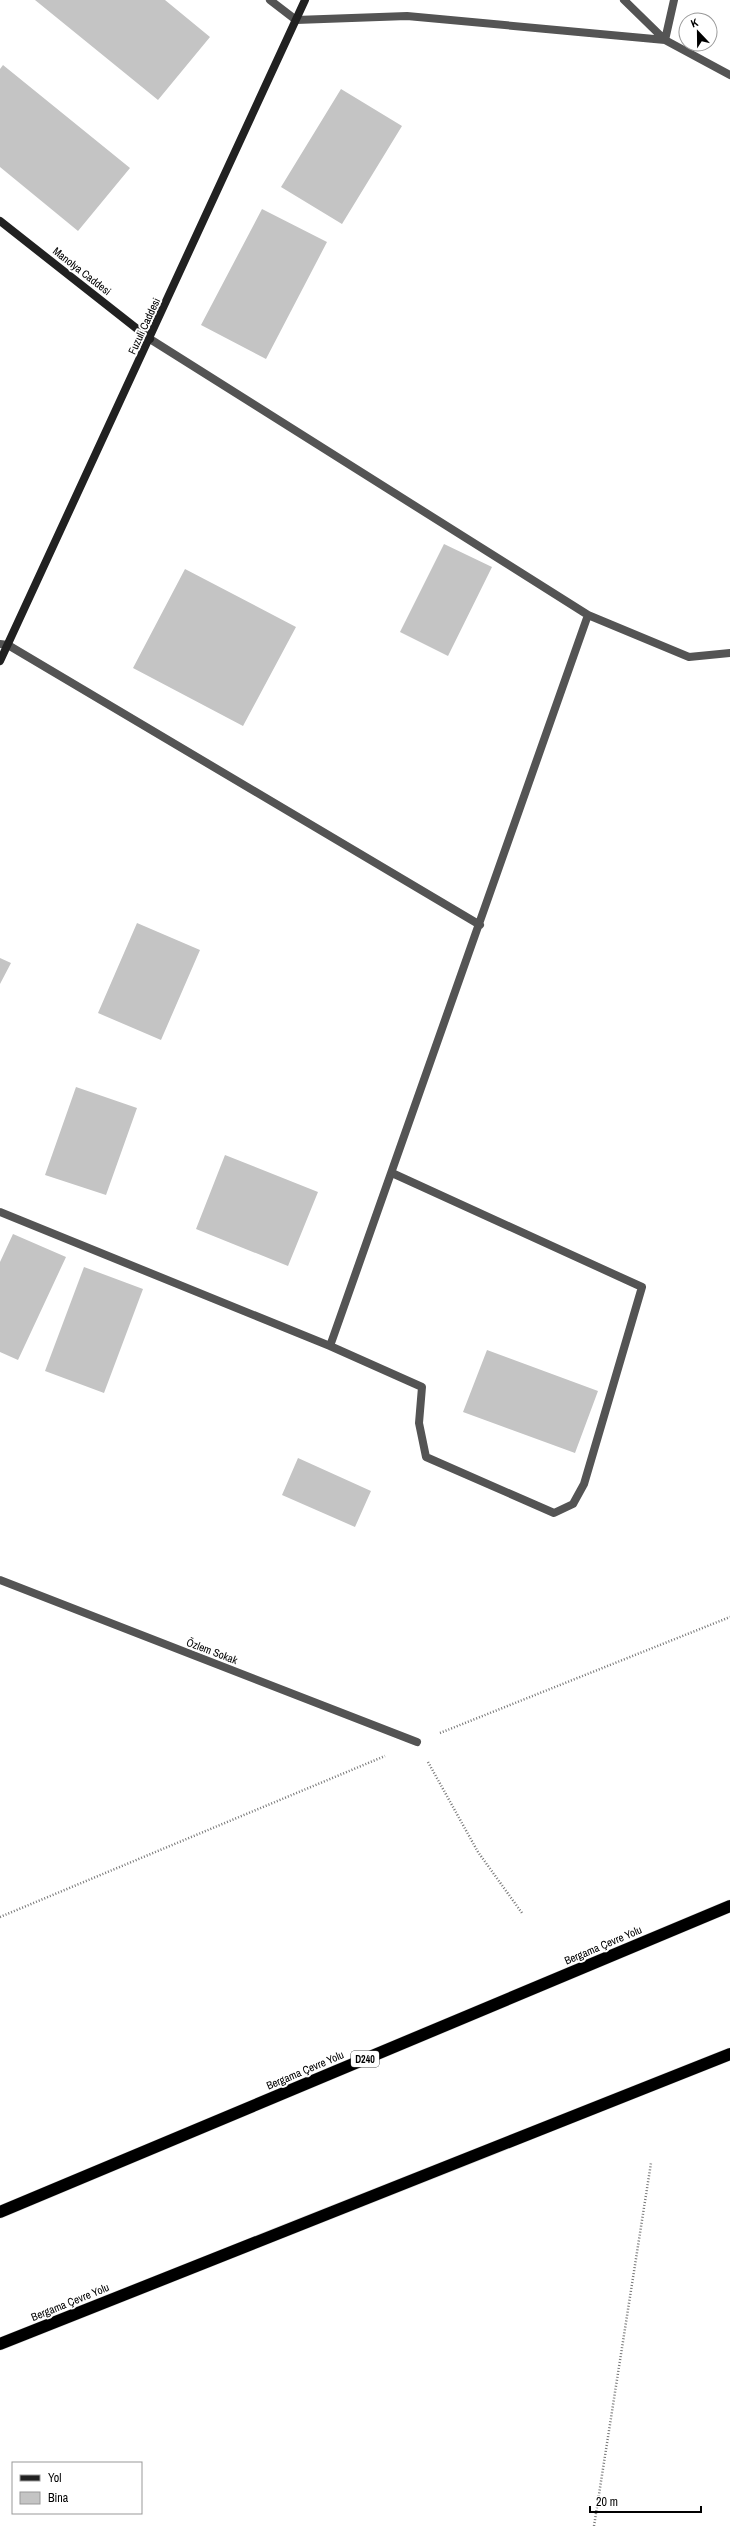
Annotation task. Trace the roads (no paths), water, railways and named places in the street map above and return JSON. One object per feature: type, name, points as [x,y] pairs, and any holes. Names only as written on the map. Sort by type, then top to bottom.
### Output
[{"type":"highway","name":"Bergama Çevre Yolu","points":[[0,2212],[730,1906]]},
{"type":"highway","name":"Bergama Çevre Yolu","points":[[0,2344],[730,2054]]},
{"type":"street","points":[[270,0],[296,20],[407,16],[665,40]]},
{"type":"street","name":"Fuzuli Caddesi","points":[[0,661],[4,644],[150,339],[306,0]]},
{"type":"street","points":[[624,0],[665,40],[730,75]]},
{"type":"street","points":[[665,40],[674,0]]},
{"type":"street","name":"Manolya Caddesi","points":[[0,221],[150,339]]},
{"type":"street","points":[[150,339],[588,615],[690,657],[730,653]]},
{"type":"street","points":[[330,1346],[480,925],[588,615]]},
{"type":"street","points":[[4,644],[480,925]]},
{"type":"street","points":[[0,1212],[330,1346],[422,1387],[419,1423],[426,1457],[554,1513],[573,1504],[584,1484],[642,1287],[392,1173]]},
{"type":"street","name":"Özlem Sokak","points":[[0,1580],[417,1742]]}]
